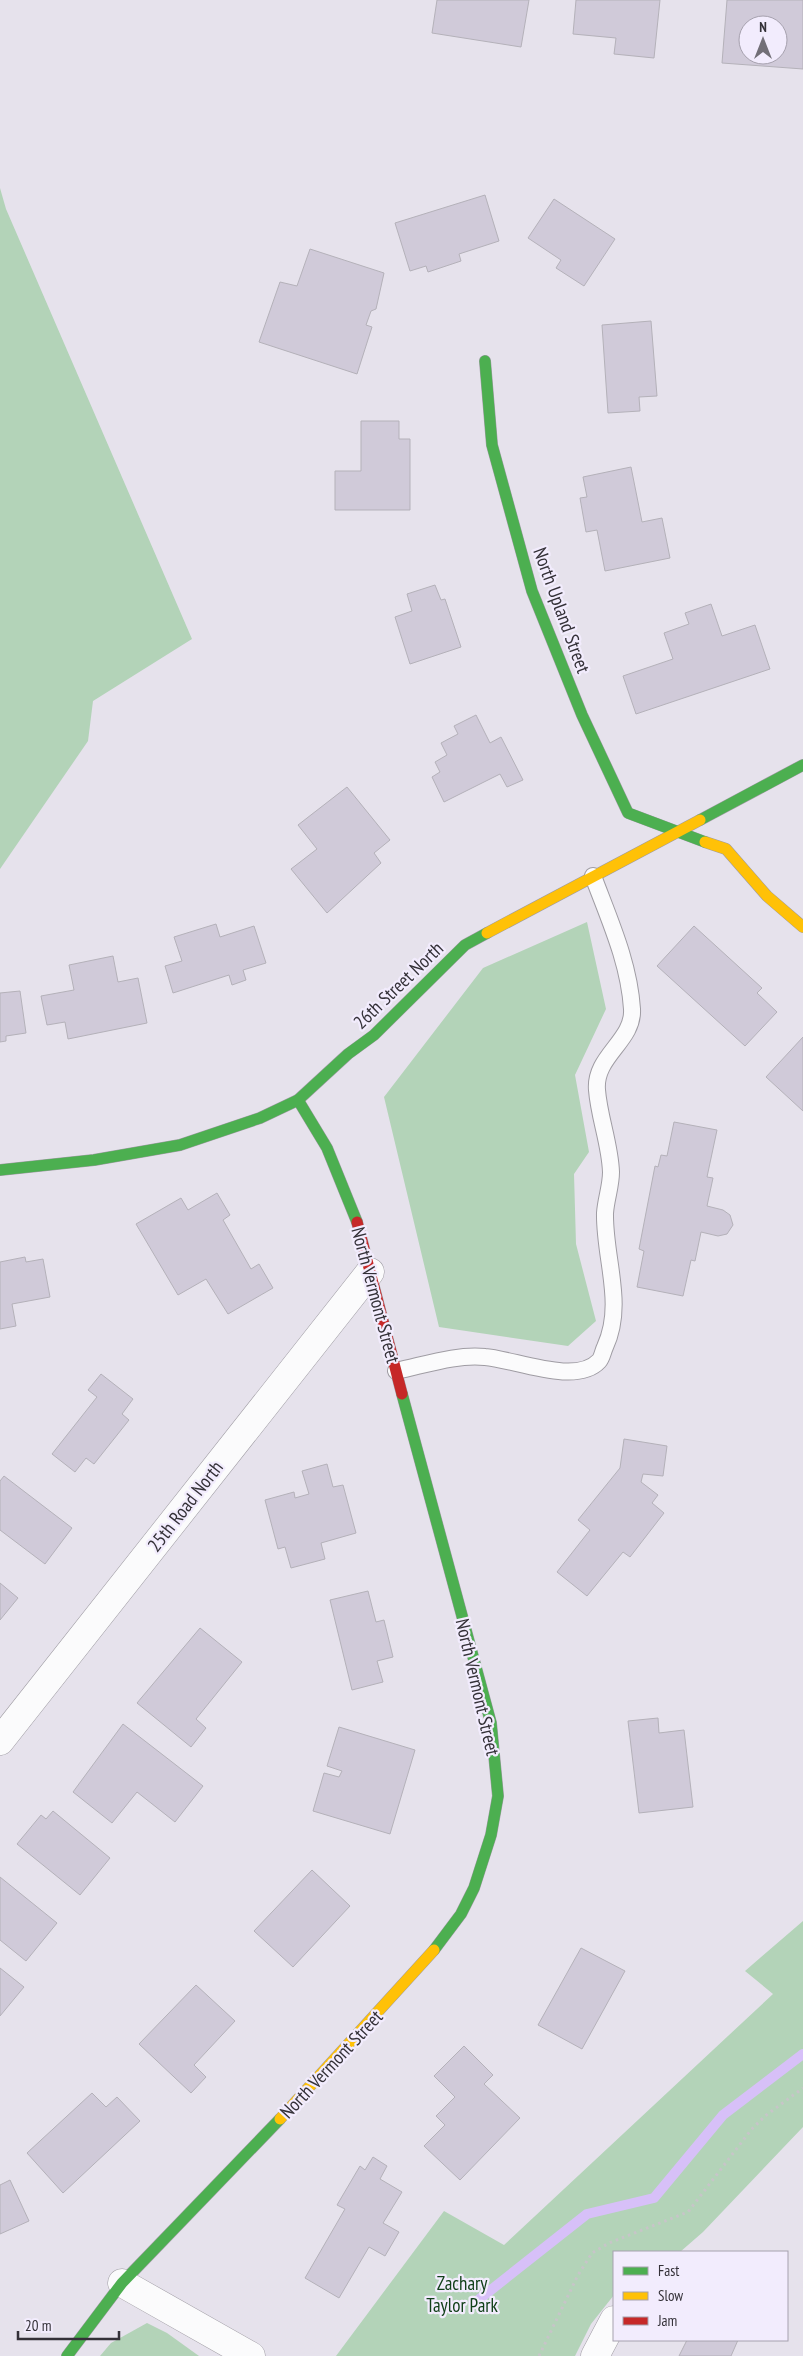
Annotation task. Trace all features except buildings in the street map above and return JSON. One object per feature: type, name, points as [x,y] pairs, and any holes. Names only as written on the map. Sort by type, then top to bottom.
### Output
[{"type":"street","name":"North Upland Street","points":[[485,361],[492,445],[532,591],[582,715],[628,813],[674,832],[726,848],[767,896],[803,927]]},
{"type":"street","name":"26th Street North","points":[[0,1170],[94,1160],[180,1145],[260,1118],[298,1100],[348,1054],[374,1035],[464,945],[803,765]]},
{"type":"street","name":"North Vermont Street","points":[[68,2356],[122,2283],[315,2082],[426,1961],[461,1914],[484,1862],[498,1796],[490,1723],[357,1222],[327,1148],[298,1100]]},
{"type":"street","name":"25th Road North","points":[[0,1741],[370,1272]]},
{"type":"street","points":[[122,2283],[251,2356]]},
{"type":"street","points":[[595,2356],[613,2322]]},
{"type":"lane","points":[[396,1371],[455,1358],[486,1357],[555,1370],[584,1370],[599,1361],[612,1332],[614,1295],[605,1213],[611,1172],[596,1088],[604,1060],[625,1035],[632,1013],[629,981],[618,942],[593,876]]},
{"type":"path","points":[[539,2356],[578,2275],[592,2253],[609,2242],[688,2212],[751,2130],[765,2116],[803,2088]]},
{"type":"green space","points":[[0,188],[6,209],[192,639],[93,701],[88,741],[0,869]]},
{"type":"green space","points":[[587,922],[606,1009],[575,1075],[589,1152],[574,1174],[576,1244],[596,1321],[568,1346],[439,1327],[384,1097],[483,968]]},
{"type":"green space","name":"Zachary Taylor Park","points":[[803,1921],[803,2127],[703,2232],[681,2251],[613,2251],[613,2296],[591,2324],[575,2356],[336,2356],[444,2211],[504,2245],[773,1994],[745,1971]]},
{"type":"green space","points":[[147,2323],[167,2333],[199,2356],[100,2356],[111,2343]]},
{"type":"waterway","points":[[477,2301],[587,2214],[654,2198],[723,2115],[803,2054]]},
{"type":"traffic: fast","points":[[485,361],[492,445],[532,591],[582,715],[628,813],[705,842]]},
{"type":"traffic: fast","points":[[700,820],[803,765]]},
{"type":"traffic: fast","points":[[0,1170],[94,1160],[180,1145],[260,1118],[298,1100],[348,1054],[374,1035],[465,945],[487,933]]},
{"type":"traffic: fast","points":[[298,1100],[327,1148],[357,1222]]},
{"type":"traffic: fast","points":[[402,1394],[491,1723],[498,1796],[491,1835],[474,1888],[461,1914],[434,1950]]},
{"type":"traffic: fast","points":[[67,2356],[122,2283],[280,2119]]},
{"type":"traffic: slow","points":[[487,933],[700,820]]},
{"type":"traffic: slow","points":[[705,842],[726,849],[767,896],[803,927]]},
{"type":"traffic: slow","points":[[280,2119],[434,1950]]},
{"type":"traffic: jam","points":[[357,1222],[402,1394]]}]
